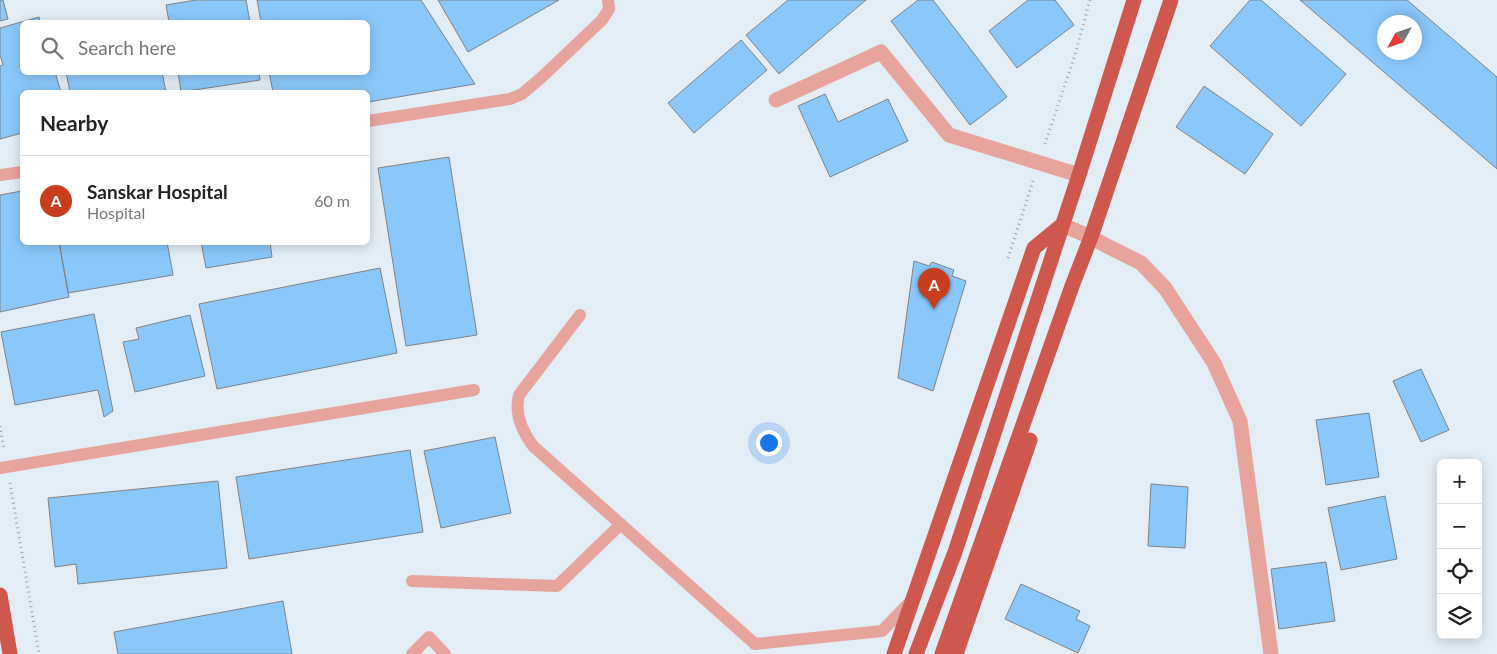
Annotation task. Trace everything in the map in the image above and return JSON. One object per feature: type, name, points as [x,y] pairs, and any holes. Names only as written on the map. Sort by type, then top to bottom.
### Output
[{"type":"main road","points":[[916,654],[955,552],[1079,175],[1134,0]]},
{"type":"main road","points":[[942,654],[1069,294],[1091,237],[1171,0]]},
{"type":"main road","points":[[894,654],[1034,248],[1062,225]]},
{"type":"main road","points":[[956,654],[1093,255],[1094,243],[1091,237]]},
{"type":"main road","points":[[0,595],[10,654]]},
{"type":"street","points":[[776,100],[881,52],[948,135],[1079,175]]},
{"type":"street","points":[[1062,225],[1091,237],[1104,246],[1141,263],[1165,288],[1214,363],[1240,421],[1271,654]]},
{"type":"lane","points":[[370,121],[510,99],[522,94],[602,20],[609,9],[608,0]]},
{"type":"lane","points":[[0,176],[20,172]]},
{"type":"lane","points":[[580,315],[518,396],[516,406],[524,434],[533,446],[755,644],[882,631],[913,598]]},
{"type":"lane","points":[[4,467],[474,390]]},
{"type":"lane","points":[[412,581],[557,586],[621,524]]},
{"type":"lane","points":[[412,654],[429,637],[445,654]]},
{"type":"path","points":[[0,426],[4,467],[39,654]]},
{"type":"shaded area","points":[[0,0],[1497,0],[1497,654],[0,654]]},
{"type":"building","points":[[0,0],[3,0],[8,19],[0,21]]},
{"type":"building","points":[[196,0],[246,0],[250,20],[169,20],[166,5]]},
{"type":"building","points":[[257,0],[421,0],[475,84],[370,102],[370,90],[273,90],[270,75],[370,75],[370,20],[261,20]]},
{"type":"building","points":[[438,0],[559,0],[468,52]]},
{"type":"building","points":[[788,0],[866,0],[779,74],[746,35]]},
{"type":"building","points":[[918,0],[933,0],[1007,97],[970,125],[891,21]]},
{"type":"building","points":[[1028,0],[1055,0],[1074,25],[1017,68],[989,31]]},
{"type":"building","points":[[1250,0],[1261,0],[1346,74],[1301,126],[1210,46]]},
{"type":"building","points":[[1300,0],[1407,0],[1497,77],[1497,169]]},
{"type":"building","points":[[39,17],[40,20],[28,20]]},
{"type":"building","points":[[20,22],[20,75],[56,75],[60,90],[20,90],[20,134],[0,139],[0,66],[3,65],[0,55],[0,28]]},
{"type":"building","points":[[741,40],[767,70],[694,133],[668,103]]},
{"type":"building","points":[[67,75],[163,75],[166,90],[70,90]]},
{"type":"building","points":[[178,75],[259,75],[260,80],[194,90],[181,90]]},
{"type":"building","points":[[1204,86],[1273,134],[1245,174],[1176,127]]},
{"type":"building","points":[[825,94],[838,122],[888,99],[908,141],[830,177],[798,106]]},
{"type":"building","points":[[449,157],[477,335],[406,346],[378,168]]},
{"type":"building","points":[[20,191],[20,245],[60,245],[69,297],[0,312],[0,195]]},
{"type":"building","points":[[60,245],[168,245],[173,275],[68,293]]},
{"type":"building","points":[[202,245],[270,245],[272,257],[206,268]]},
{"type":"building","points":[[914,261],[929,266],[932,262],[954,270],[952,276],[966,281],[933,391],[898,378]]},
{"type":"building","points":[[380,268],[397,353],[217,389],[199,304]]},
{"type":"building","points":[[94,314],[113,411],[104,417],[98,390],[15,405],[1,332]]},
{"type":"building","points":[[190,315],[205,376],[135,392],[123,342],[139,339],[136,328]]},
{"type":"building","points":[[1421,369],[1449,430],[1421,442],[1393,381]]},
{"type":"building","points":[[1369,413],[1379,477],[1326,485],[1316,420]]},
{"type":"building","points":[[495,437],[511,513],[441,528],[424,451]]},
{"type":"building","points":[[410,450],[423,532],[249,559],[236,477]]},
{"type":"building","points":[[218,481],[227,568],[78,584],[76,564],[55,567],[48,498]]},
{"type":"building","points":[[1151,484],[1188,487],[1185,548],[1148,546]]},
{"type":"building","points":[[1385,496],[1397,559],[1341,570],[1328,508]]},
{"type":"building","points":[[1326,562],[1335,621],[1279,629],[1271,569]]},
{"type":"building","points":[[1021,584],[1080,611],[1076,619],[1090,626],[1078,653],[1005,619]]},
{"type":"building","points":[[283,601],[292,654],[118,654],[114,632]]},
{"type":"place","name":"Sanskar Hospital","points":[[934,309]]}]
